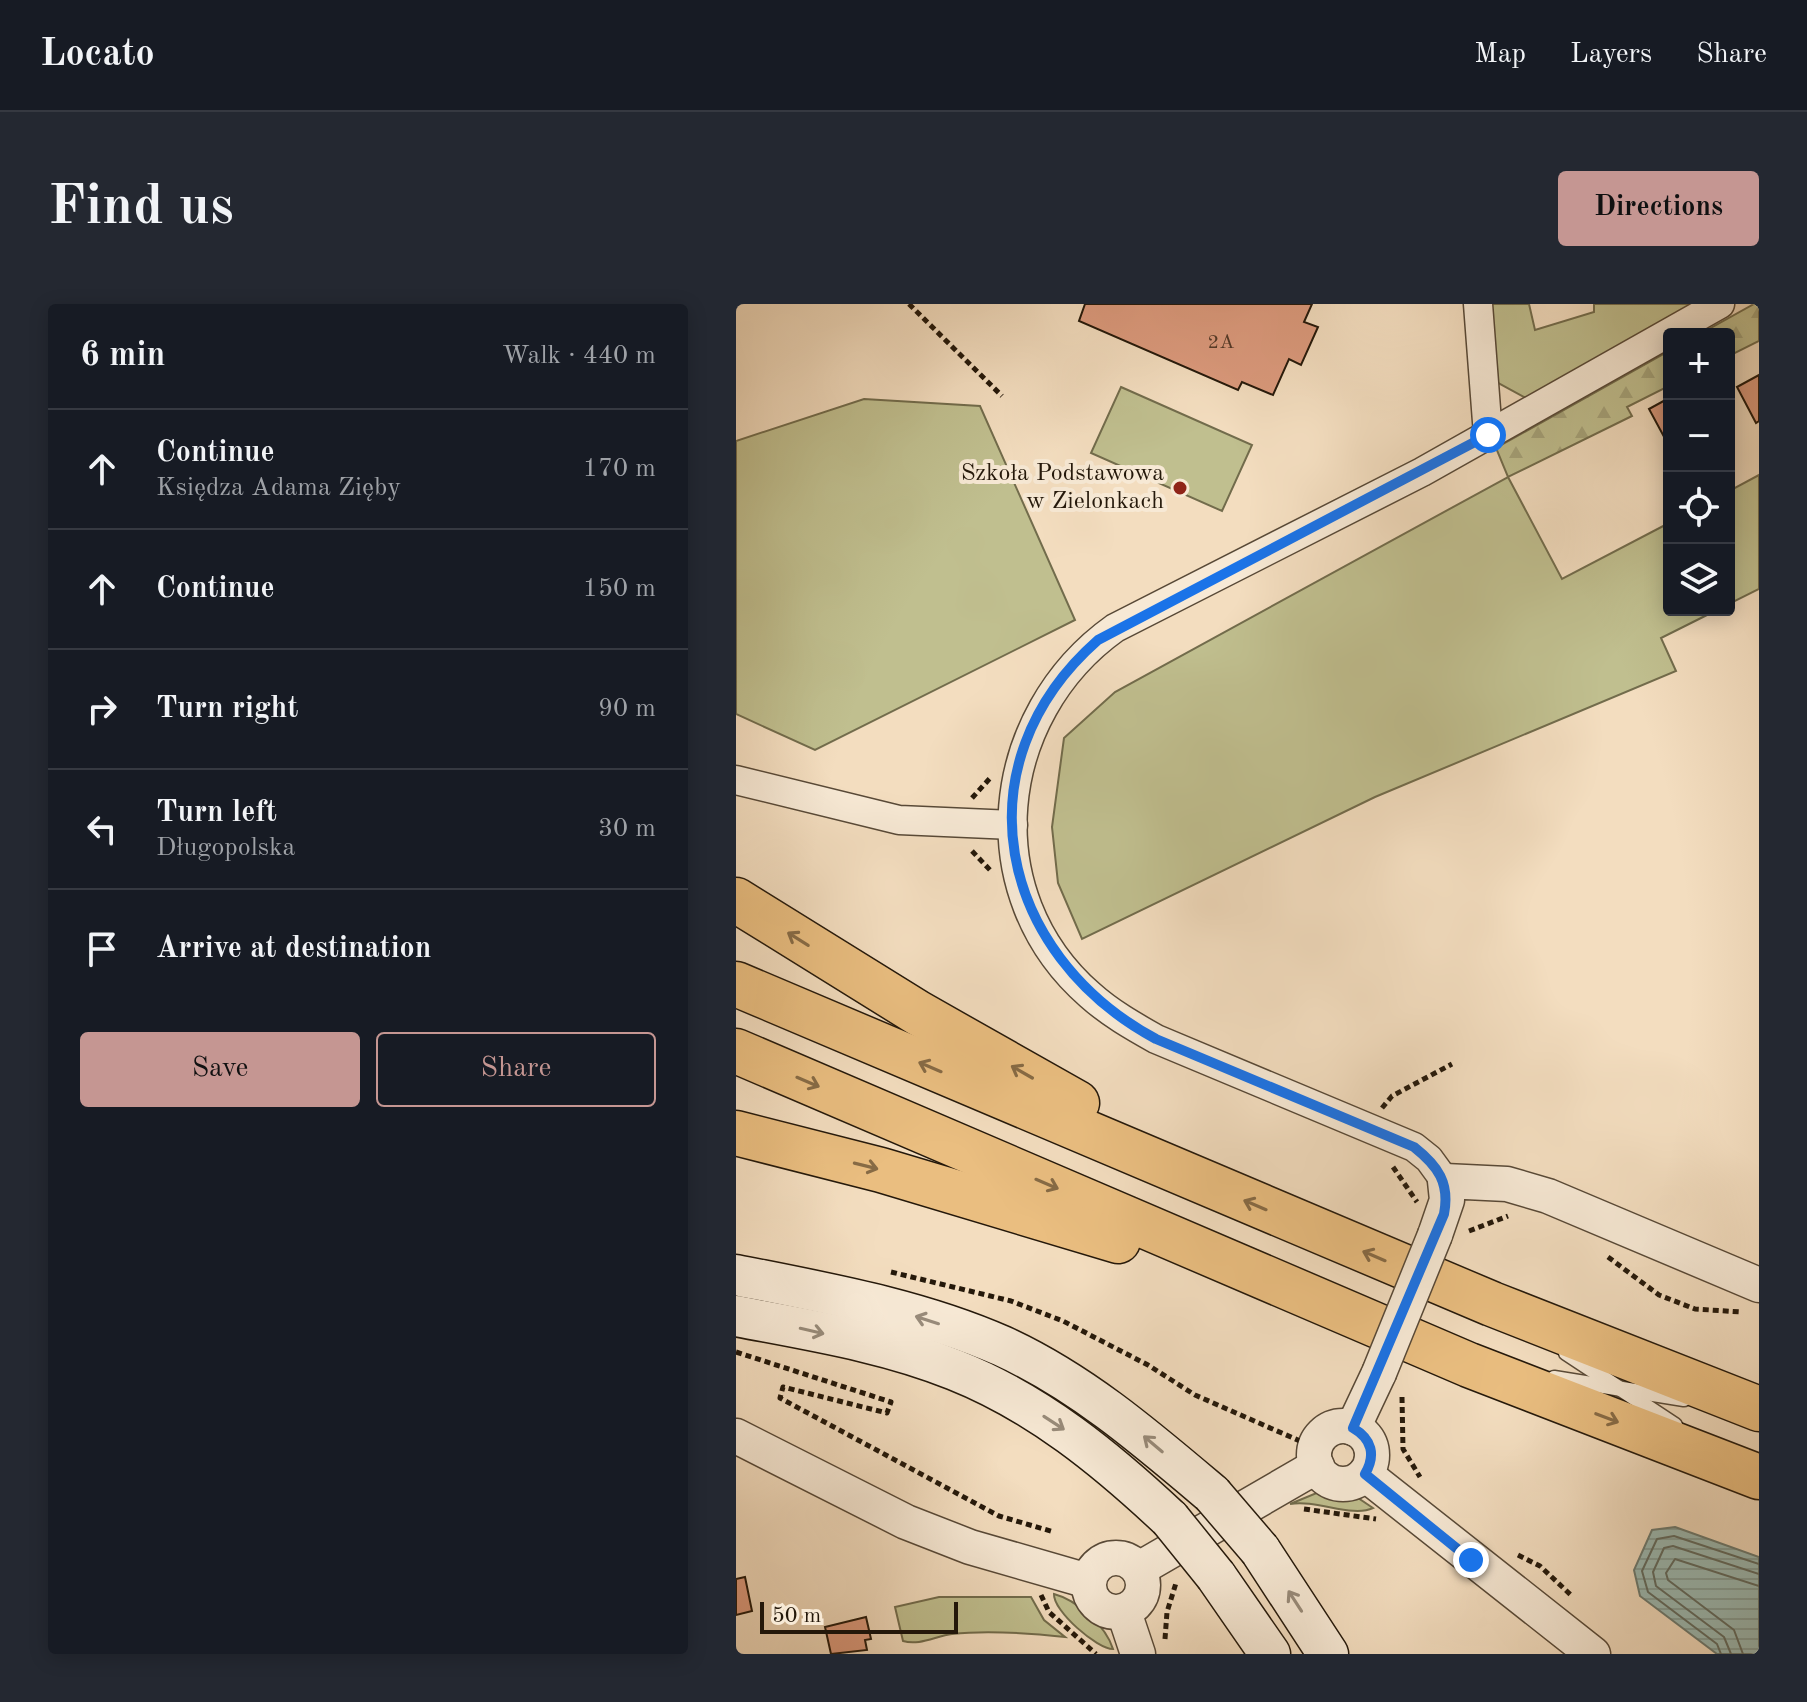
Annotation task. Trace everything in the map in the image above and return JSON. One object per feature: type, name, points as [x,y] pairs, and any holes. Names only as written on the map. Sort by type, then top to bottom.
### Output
[{"type":"highway","points":[[736,900],[918,1013],[1101,1117],[1208,1185]]},
{"type":"highway","points":[[736,984],[1492,1304],[1759,1410]]},
{"type":"highway","points":[[736,1051],[1469,1365],[1754,1475]]},
{"type":"highway","points":[[736,1133],[896,1174],[1328,1304]]},
{"type":"main road","points":[[736,1275],[855,1299],[1004,1347],[1113,1412],[1212,1494],[1260,1550],[1328,1654]]},
{"type":"main road","points":[[736,1316],[884,1348],[956,1370],[1030,1408],[1117,1469],[1170,1519],[1216,1576],[1270,1654]]},
{"type":"street","points":[[1478,304],[1488,435]]},
{"type":"street","points":[[1353,1428],[1391,1378],[1435,1207],[1429,1159],[1414,1147],[1156,1039],[1124,1022],[1088,994],[1038,927],[1019,874],[1013,825],[1020,760],[1039,712],[1073,662],[1098,640],[1488,435],[1720,304]]},
{"type":"street","points":[[736,780],[899,820],[1013,825]]},
{"type":"street","points":[[1435,1207],[1507,1184],[1548,1196],[1752,1298]]},
{"type":"street","points":[[1337,1426],[1353,1428],[1367,1439],[1371,1448],[1372,1457],[1365,1474],[1357,1480],[1339,1483],[1330,1480],[1317,1466],[1315,1450],[1322,1435],[1337,1426]]},
{"type":"street","points":[[736,1436],[906,1522],[970,1547],[1088,1581]]},
{"type":"street","points":[[1139,1569],[1317,1466]]},
{"type":"street","points":[[1365,1474],[1593,1654]]},
{"type":"street","points":[[1114,1558],[1131,1562],[1139,1569],[1142,1595],[1124,1612],[1113,1613],[1097,1605],[1088,1581],[1098,1564],[1114,1558]]},
{"type":"street","points":[[1124,1612],[1138,1654]]},
{"type":"lane","points":[[1492,1304],[1754,1475]]},
{"type":"lane","points":[[1469,1365],[1759,1410]]},
{"type":"path","points":[[909,304],[1002,396]]},
{"type":"path","points":[[1373,1130],[1378,1113],[1392,1096],[1452,1064]]},
{"type":"path","points":[[1394,1168],[1418,1203],[1435,1207]]},
{"type":"path","points":[[1471,1229],[1516,1215]]},
{"type":"path","points":[[1605,1255],[1659,1295],[1695,1309],[1752,1298]]},
{"type":"path","points":[[736,1352],[891,1402],[887,1413],[783,1387],[780,1398],[999,1516],[1054,1532]]},
{"type":"path","points":[[1391,1378],[1406,1458],[1419,1476]]},
{"type":"path","points":[[1042,1589],[1044,1606],[1096,1654]]},
{"type":"green space","points":[[1491,304],[1529,304],[1535,330],[1594,312],[1594,304],[1697,304],[1533,402],[1498,383]]},
{"type":"green space","points":[[1759,304],[1759,341],[1735,353],[1735,328],[1711,328]]},
{"type":"green space","points":[[1663,354],[1663,389],[1627,407],[1632,416],[1508,477],[1496,448]]},
{"type":"green space","points":[[1121,387],[1252,445],[1222,511],[1091,453]]},
{"type":"green space","points":[[864,399],[980,406],[1075,620],[815,750],[736,714],[736,441]]},
{"type":"green space","points":[[1759,475],[1759,589],[1735,601],[1735,544],[1735,488]]},
{"type":"green space","points":[[1508,477],[1562,579],[1663,526],[1663,616],[1705,616],[1661,638],[1676,671],[1375,797],[1082,939],[1058,883],[1052,827],[1064,738],[1115,692]]},
{"type":"green space","points":[[1319,1492],[1358,1498],[1373,1508],[1355,1511],[1290,1504]]},
{"type":"green space","points":[[1054,1594],[1090,1615],[1113,1649],[1097,1643],[1077,1628],[1061,1610]]},
{"type":"green space","points":[[939,1597],[1031,1597],[1044,1620],[1065,1637],[980,1632],[903,1641],[895,1607]]},
{"type":"water","points":[[1675,1527],[1759,1557],[1759,1654],[1717,1654],[1640,1596],[1634,1570],[1652,1530]]},
{"type":"building","points":[[1085,304],[1312,304],[1304,322],[1318,327],[1301,365],[1289,359],[1273,395],[1242,382],[1238,390],[1079,321]]},
{"type":"building","points":[[1759,375],[1759,421],[1756,423],[1737,387]]},
{"type":"building","points":[[1663,401],[1663,435],[1649,409]]},
{"type":"building","points":[[745,1577],[752,1611],[736,1615],[736,1579]]},
{"type":"building","points":[[866,1617],[871,1639],[865,1640],[867,1650],[831,1654],[825,1627]]},
{"type":"place","name":"Szkoła Podstawowa w Zielonkach","points":[[1180,488]]},
{"type":"route","points":[[1471,1560],[1365,1474],[1370,1466],[1371,1448],[1367,1439],[1353,1428],[1379,1373],[1444,1214],[1447,1200],[1445,1181],[1429,1159],[1414,1147],[1156,1039],[1124,1022],[1088,994],[1048,945],[1038,927],[1019,874],[1013,825],[1020,760],[1039,712],[1055,684],[1073,662],[1098,640],[1115,628],[1422,472],[1488,435]]}]
